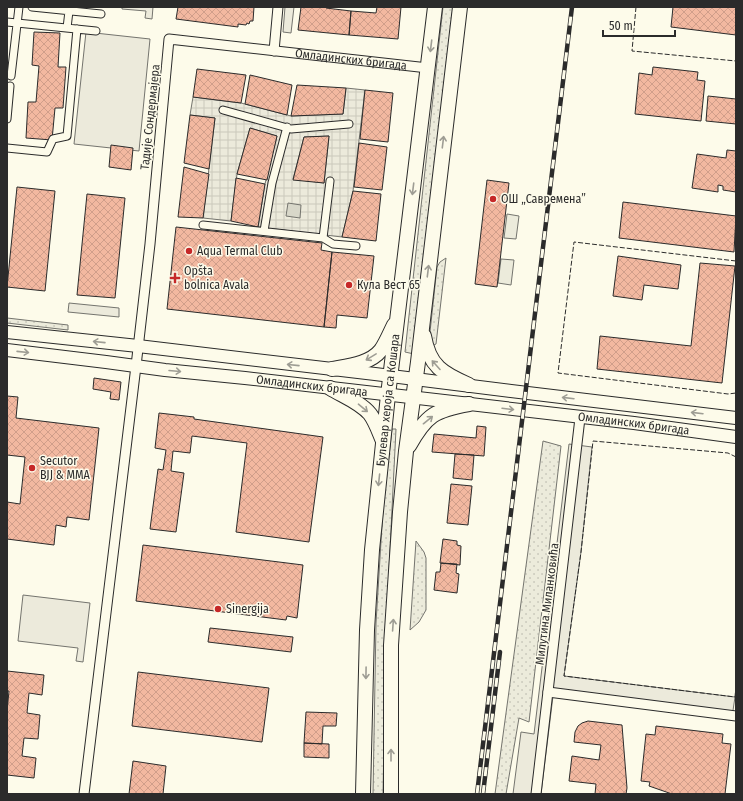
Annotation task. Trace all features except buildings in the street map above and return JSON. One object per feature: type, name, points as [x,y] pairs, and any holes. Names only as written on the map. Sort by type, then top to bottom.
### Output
[{"type":"main road","name":"Булевар хероја са Кошара","points":[[363,794],[367,630],[372,550],[388,395],[435,7]]},
{"type":"main road","name":"Булевар хероја са Кошара","points":[[391,794],[391,645],[400,512],[412,398],[460,7]]},
{"type":"main road","points":[[332,369],[352,365],[373,358],[380,350],[399,314]]},
{"type":"main road","points":[[422,323],[425,345],[433,363],[444,374],[469,386]]},
{"type":"main road","name":"Омладинских бригада","points":[[7,332],[138,346],[736,418]]},
{"type":"main road","name":"Омладинских бригада","points":[[7,350],[736,437]]},
{"type":"main road","points":[[330,388],[355,402],[370,415],[376,424],[383,441]]},
{"type":"main road","points":[[406,451],[420,427],[428,418],[451,408],[469,404]]},
{"type":"street","points":[[7,119],[9,85],[15,84],[16,81],[14,78],[9,77],[19,7]]},
{"type":"street","points":[[32,7],[69,10],[79,9],[101,14]]},
{"type":"street","points":[[274,51],[278,7]]},
{"type":"street","points":[[67,28],[69,10]]},
{"type":"street","points":[[7,22],[96,31]]},
{"type":"street","points":[[7,148],[47,152],[53,139],[67,136],[77,30]]},
{"type":"street","name":"Тадије Сондермајера","points":[[138,346],[150,244],[169,39],[274,51]]},
{"type":"street","name":"Омладинских бригада","points":[[274,51],[428,68]]},
{"type":"street","points":[[223,110],[291,129],[349,124]]},
{"type":"street","points":[[264,231],[272,183],[287,127]]},
{"type":"street","points":[[323,238],[330,181]]},
{"type":"street","points":[[203,224],[323,238],[333,244],[356,246]]},
{"type":"street","points":[[84,794],[138,346]]},
{"type":"street","name":"Милутина Миланковића","points":[[536,794],[580,418]]},
{"type":"street","points":[[548,692],[736,716]]},
{"type":"shaded area","points":[[122,7],[153,7],[152,19],[145,18],[146,11],[122,9]]},
{"type":"shaded area","points":[[285,7],[294,7],[291,33],[283,32]]},
{"type":"shaded area","points":[[443,7],[453,7],[414,354],[405,352]]},
{"type":"shaded area","points":[[86,32],[150,39],[139,151],[74,144]]},
{"type":"shaded area","points":[[346,88],[365,90],[353,191],[342,237],[258,227],[265,184],[277,136],[250,128],[237,174],[231,221],[203,218],[215,118],[190,115],[193,97],[241,103],[291,116],[343,114]],"holes":[[[329,136],[324,183],[293,179],[304,137]]]},
{"type":"shaded area","points":[[288,203],[301,205],[300,218],[286,216]]},
{"type":"shaded area","points":[[507,214],[519,216],[516,239],[504,238]]},
{"type":"shaded area","points":[[446,258],[436,344],[432,346],[430,332],[437,267],[440,262]]},
{"type":"shaded area","points":[[501,259],[514,260],[511,285],[498,283]]},
{"type":"shaded area","points":[[69,303],[119,308],[119,317],[68,312]]},
{"type":"shaded area","points":[[7,318],[68,325],[68,330],[7,323]]},
{"type":"shaded area","points":[[392,429],[396,429],[386,630],[383,794],[373,794],[376,623],[383,509]]},
{"type":"shaded area","points":[[543,441],[561,446],[529,722],[519,718],[506,794],[495,794]]},
{"type":"shaded area","points":[[569,444],[592,447],[581,552],[564,676],[735,697],[732,717],[553,696],[541,794],[513,794],[521,732],[534,734]]},
{"type":"shaded area","points":[[416,541],[424,552],[426,558],[426,610],[419,622],[410,630]]},
{"type":"shaded area","points":[[23,595],[90,603],[83,662],[76,661],[78,648],[18,641]]},
{"type":"railway","points":[[477,794],[572,7]]},
{"type":"railway","points":[[483,794],[500,652]]},
{"type":"fence","points":[[636,7],[632,51],[736,61]]},
{"type":"fence","points":[[736,261],[574,242],[558,373],[728,394],[736,393]]},
{"type":"fence","points":[[736,457],[728,453],[593,441],[581,552],[564,676],[735,697],[736,686]]},
{"type":"place","name":"ОШ „Савремена”","points":[[493,199]]},
{"type":"place","name":"Aqua Termal Club","points":[[189,251]]},
{"type":"place","name":"Opšta bolnica Avala","points":[[175,278]]},
{"type":"place","name":"Кула Вест 65","points":[[349,285]]},
{"type":"place","name":"Secutor BJJ & MMA","points":[[32,468]]},
{"type":"place","name":"Sinergija","points":[[218,609]]}]
